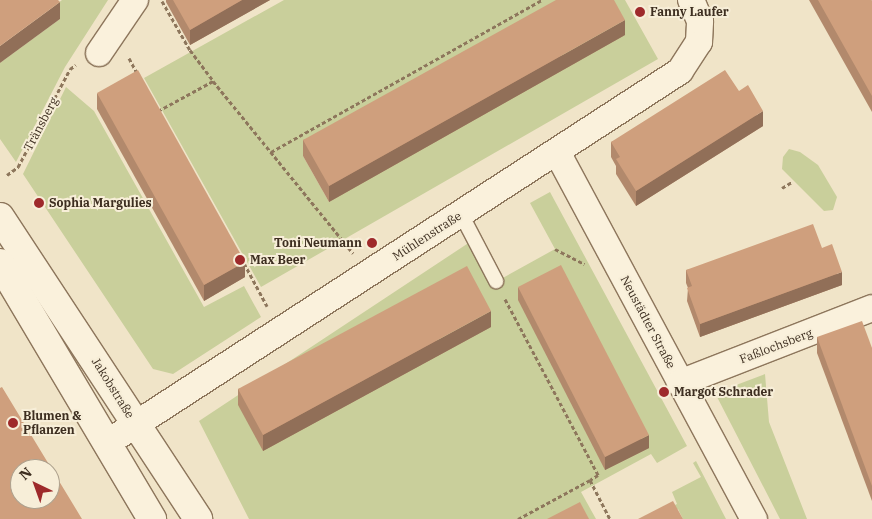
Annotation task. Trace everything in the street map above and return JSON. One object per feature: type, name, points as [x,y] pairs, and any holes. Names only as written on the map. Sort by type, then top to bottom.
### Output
[{"type":"street","points":[[99,53],[135,0]]},
{"type":"street","name":"Mühlenstraße","points":[[107,443],[671,78],[687,63],[699,42],[700,29],[691,0]]},
{"type":"street","name":"Neustädter Straße","points":[[557,152],[754,519]]},
{"type":"street","points":[[0,217],[8,267],[152,519]]},
{"type":"street","name":"Jakobstraße","points":[[8,267],[136,424],[198,519]]},
{"type":"street","name":"Faßlochsberg","points":[[680,383],[872,308]]},
{"type":"lane","points":[[461,214],[496,282]]},
{"type":"path","points":[[161,0],[190,50],[213,82],[353,253]]},
{"type":"path","points":[[271,152],[542,0]]},
{"type":"path","points":[[114,31],[140,79]]},
{"type":"path","name":"Tränsberg","points":[[7,175],[18,167],[70,69]]},
{"type":"path","points":[[158,110],[213,82]]},
{"type":"path","points":[[154,103],[163,119]]},
{"type":"path","points":[[782,188],[792,182]]},
{"type":"path","points":[[241,258],[270,311]]},
{"type":"path","points":[[496,282],[598,475],[518,519]]},
{"type":"path","points":[[590,480],[610,519]]},
{"type":"green space","points":[[62,0],[108,0],[65,67],[16,162],[0,139],[0,63],[60,19],[52,8]]},
{"type":"green space","points":[[284,0],[584,0],[303,156],[329,202],[605,0],[625,0],[658,59],[261,287],[144,78]]},
{"type":"green space","points":[[66,87],[94,111],[204,307],[244,286],[261,317],[173,374],[153,369],[23,174]]},
{"type":"green space","points":[[789,149],[800,152],[818,165],[837,197],[833,210],[824,211],[782,169],[783,157]]},
{"type":"green space","points":[[550,192],[687,446],[657,463],[651,454],[581,492],[596,519],[249,519],[199,421],[470,242],[492,284],[555,249],[530,203]]},
{"type":"green space","points":[[765,374],[769,422],[807,519],[780,519],[715,393]]},
{"type":"green space","points":[[696,461],[726,519],[683,519],[678,509],[659,519],[647,519],[677,504],[672,492],[701,477],[693,463]]},
{"type":"building","points":[[0,0],[58,0],[60,2],[0,46]]},
{"type":"building","points":[[173,0],[242,0],[190,30]]},
{"type":"building","points":[[556,0],[614,0],[625,20],[329,186],[303,140]]},
{"type":"building","points":[[818,0],[872,1],[872,96]]},
{"type":"building","points":[[138,70],[245,262],[204,285],[97,93]]},
{"type":"building","points":[[725,70],[739,91],[748,85],[763,111],[636,191],[616,159],[620,157],[611,142]]},
{"type":"building","points":[[813,224],[822,248],[832,244],[842,272],[700,324],[687,288],[692,286],[686,270]]},
{"type":"building","points":[[561,265],[649,435],[605,457],[518,287]]},
{"type":"building","points":[[467,266],[491,311],[263,435],[238,389]]},
{"type":"building","points":[[862,321],[872,348],[872,486],[817,337]]},
{"type":"building","points":[[2,387],[46,459],[10,459],[10,509],[60,509],[60,483],[82,519],[0,519],[0,388]]},
{"type":"building","points":[[673,501],[683,519],[638,519]]},
{"type":"building","points":[[580,502],[589,519],[547,519]]},
{"type":"place","name":"Fanny Laufer","points":[[640,12]]},
{"type":"place","name":"Sophia Margulies","points":[[39,203]]},
{"type":"place","name":"Toni Neumann","points":[[372,243]]},
{"type":"place","name":"Max Beer","points":[[240,260]]},
{"type":"place","name":"Margot Schrader","points":[[664,392]]},
{"type":"place","name":"Blumen & Pflanzen","points":[[13,423]]}]
